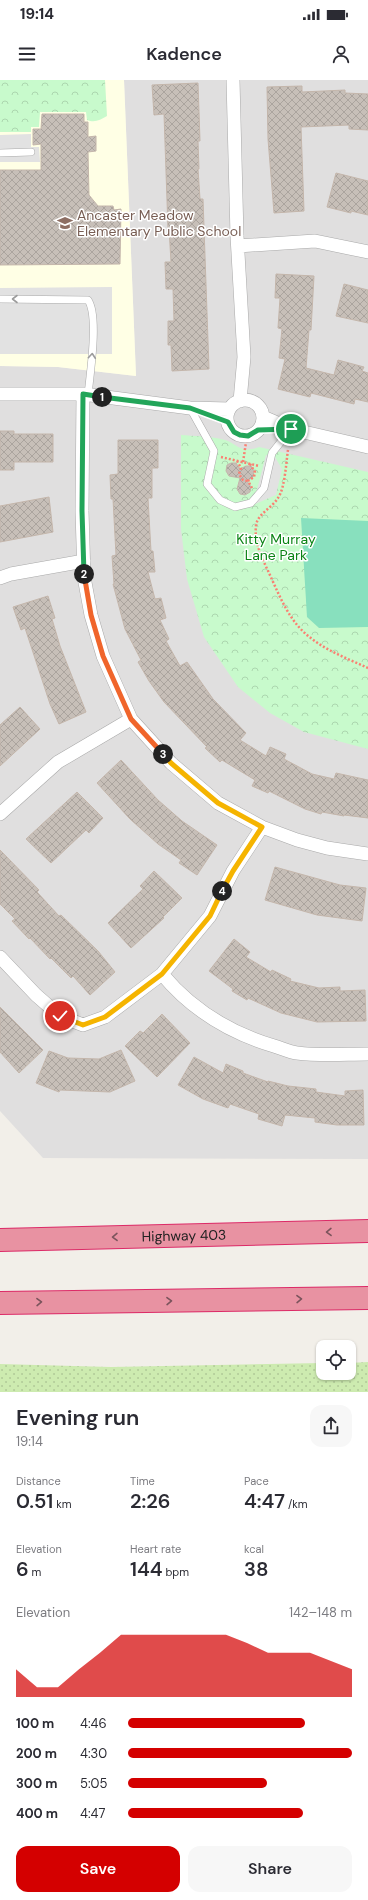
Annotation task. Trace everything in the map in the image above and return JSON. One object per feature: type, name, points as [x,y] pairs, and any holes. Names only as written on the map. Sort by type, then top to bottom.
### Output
[{"type":"highway","name":"Highway 403","points":[[0,1240],[368,1231]]},
{"type":"highway","points":[[0,1303],[368,1298]]},
{"type":"street","points":[[233,80],[238,246],[246,401]]},
{"type":"street","points":[[238,246],[315,241],[368,252]]},
{"type":"street","points":[[0,394],[85,394],[190,408],[228,416]]},
{"type":"street","points":[[85,394],[82,511],[84,577],[91,615],[103,656],[131,719],[171,763],[218,803],[262,827],[297,840],[327,848],[368,854]]},
{"type":"street","points":[[253,433],[262,424],[263,417],[259,407],[246,401],[234,403],[228,416],[234,432],[253,433],[291,429]]},
{"type":"street","points":[[263,417],[291,429],[368,447]]},
{"type":"street","points":[[0,578],[11,574],[84,561]]},
{"type":"street","points":[[0,814],[58,762],[131,719]]},
{"type":"street","points":[[0,957],[36,995],[60,1016],[83,1025],[105,1017],[162,974],[210,916],[233,871],[262,827]]},
{"type":"street","points":[[162,974],[175,989],[204,1014],[236,1032],[264,1043],[297,1053],[368,1054]]},
{"type":"lane","points":[[0,153],[31,152]]},
{"type":"lane","points":[[0,299],[88,300],[91,305],[93,316],[92,352],[85,394]]},
{"type":"lane","points":[[190,408],[214,451],[206,484],[220,500],[235,507],[251,503],[264,488],[272,453],[291,429]]},
{"type":"path","points":[[291,429],[281,492],[278,499],[264,511],[256,524],[256,536],[260,554],[279,596],[298,626],[313,639],[333,652],[368,668]]},
{"type":"path","points":[[242,462],[253,433]]},
{"type":"path","points":[[213,455],[268,468]]},
{"type":"path","points":[[236,460],[241,468],[239,474],[243,480],[248,481],[253,490],[261,491]]},
{"type":"path","points":[[248,481],[254,477],[255,472],[250,464]]},
{"type":"shaded area","name":"Ancaster Meadow Elementary Public School","points":[[0,80],[124,80],[136,376],[58,367],[0,366]]},
{"type":"shaded area","points":[[124,80],[368,80],[368,1159],[43,1158],[0,1111],[0,366],[58,367],[136,376]]},
{"type":"shaded area","points":[[31,134],[31,147],[39,147],[40,162],[0,162],[0,135]]},
{"type":"shaded area","points":[[112,287],[112,354],[0,354],[0,288]]},
{"type":"shaded area","points":[[266,455],[275,457],[282,469],[276,495],[253,505]]},
{"type":"green space","points":[[0,80],[105,80],[107,116],[100,120],[93,121],[87,120],[86,112],[40,112],[39,127],[31,127],[31,132],[0,132]]},
{"type":"green space","name":"Kitty Murray Lane Park","points":[[181,435],[216,438],[226,440],[242,449],[259,447],[368,472],[368,749],[304,732],[270,713],[238,687],[204,637],[187,579],[181,529]]},
{"type":"green space","points":[[301,518],[368,521],[368,627],[319,628],[307,617]]},
{"type":"green space","points":[[368,1362],[368,1392],[0,1392],[0,1364],[111,1367],[316,1363],[316,1380],[356,1380],[356,1363]]},
{"type":"building","points":[[198,83],[200,141],[198,141],[198,169],[200,199],[203,199],[209,369],[172,371],[171,345],[168,345],[168,321],[174,321],[173,289],[166,289],[165,262],[171,262],[169,228],[168,229],[164,114],[154,115],[152,85]]},
{"type":"building","points":[[302,86],[302,92],[345,90],[345,93],[368,94],[368,130],[349,129],[349,125],[301,127],[304,211],[274,213],[268,139],[267,87]]},
{"type":"building","points":[[42,114],[84,114],[84,122],[88,122],[88,137],[96,136],[96,151],[88,152],[89,195],[98,206],[113,206],[114,210],[121,209],[120,264],[0,265],[0,170],[41,170],[41,144],[33,145],[33,129],[41,129]]},
{"type":"building","points":[[336,173],[368,181],[368,215],[351,211],[351,213],[327,207]]},
{"type":"building","points":[[276,274],[314,276],[311,330],[309,330],[306,368],[334,375],[338,360],[364,367],[362,371],[368,373],[368,402],[355,399],[354,404],[311,393],[310,397],[278,389],[285,359],[279,358],[282,329],[278,328],[280,298],[275,298]]},
{"type":"building","points":[[344,284],[368,290],[368,323],[336,316]]},
{"type":"building","points":[[0,431],[14,431],[14,434],[53,434],[53,462],[14,462],[14,470],[0,470]]},
{"type":"building","points":[[118,440],[158,440],[158,468],[152,468],[152,498],[148,498],[151,551],[153,551],[155,572],[148,572],[155,599],[161,598],[166,618],[160,620],[169,639],[166,641],[180,666],[187,662],[213,699],[246,733],[240,740],[266,756],[270,747],[286,754],[284,759],[312,774],[334,779],[336,773],[368,780],[368,818],[322,812],[321,814],[305,809],[269,791],[268,793],[252,786],[255,780],[222,760],[220,762],[205,748],[207,747],[164,702],[149,681],[138,662],[141,660],[125,629],[113,584],[112,556],[116,555],[110,475],[118,474]]},
{"type":"building","points":[[236,463],[240,469],[246,466],[251,466],[254,471],[253,477],[247,481],[251,487],[250,492],[245,495],[240,494],[237,489],[240,478],[229,476],[226,471],[227,465]]},
{"type":"building","points":[[49,497],[53,532],[0,542],[0,506]]},
{"type":"building","points":[[48,596],[55,618],[52,619],[60,646],[86,712],[59,724],[50,704],[25,628],[21,630],[13,607]]},
{"type":"building","points":[[20,707],[40,729],[0,766],[0,725]]},
{"type":"building","points":[[121,760],[158,800],[182,821],[217,845],[197,875],[179,863],[181,860],[158,844],[130,819],[97,783]]},
{"type":"building","points":[[77,792],[103,818],[89,833],[86,830],[51,863],[26,839]]},
{"type":"building","points":[[0,850],[39,890],[37,892],[59,916],[61,915],[98,951],[115,972],[90,995],[73,976],[71,978],[30,938],[29,939],[12,921],[15,919],[0,904]]},
{"type":"building","points":[[275,867],[340,885],[366,888],[362,921],[317,915],[265,900]]},
{"type":"building","points":[[154,871],[182,898],[163,917],[164,918],[131,948],[108,923],[143,889],[140,886]]},
{"type":"building","points":[[234,939],[250,952],[246,957],[271,972],[272,970],[291,979],[290,981],[319,988],[340,987],[340,991],[365,990],[366,1021],[317,1022],[281,1013],[248,998],[247,1000],[232,991],[233,989],[209,971]]},
{"type":"building","points":[[0,1007],[43,1050],[19,1073],[0,1052]]},
{"type":"building","points":[[162,1014],[190,1043],[157,1077],[125,1046],[140,1031],[143,1033]]},
{"type":"building","points":[[121,1050],[135,1081],[110,1092],[60,1090],[59,1092],[36,1083],[49,1051],[68,1058],[99,1059]]},
{"type":"building","points":[[194,1057],[223,1073],[226,1064],[243,1071],[243,1073],[268,1082],[316,1089],[316,1092],[345,1096],[345,1091],[363,1090],[364,1125],[337,1125],[315,1122],[315,1118],[285,1115],[282,1126],[258,1119],[259,1114],[230,1104],[228,1108],[203,1099],[178,1085]]},
{"type":"place","name":"Ancaster Meadow Elementary Public School","points":[[65,223]]},
{"type":"route","points":[[60,1016],[83,1025],[105,1017],[162,974],[210,916],[233,871],[262,827],[218,803],[171,763],[131,719],[103,656],[91,615],[84,577],[82,511],[83,394],[190,408],[228,422],[234,432],[240,435],[248,436],[254,434],[258,430],[291,429]]}]
